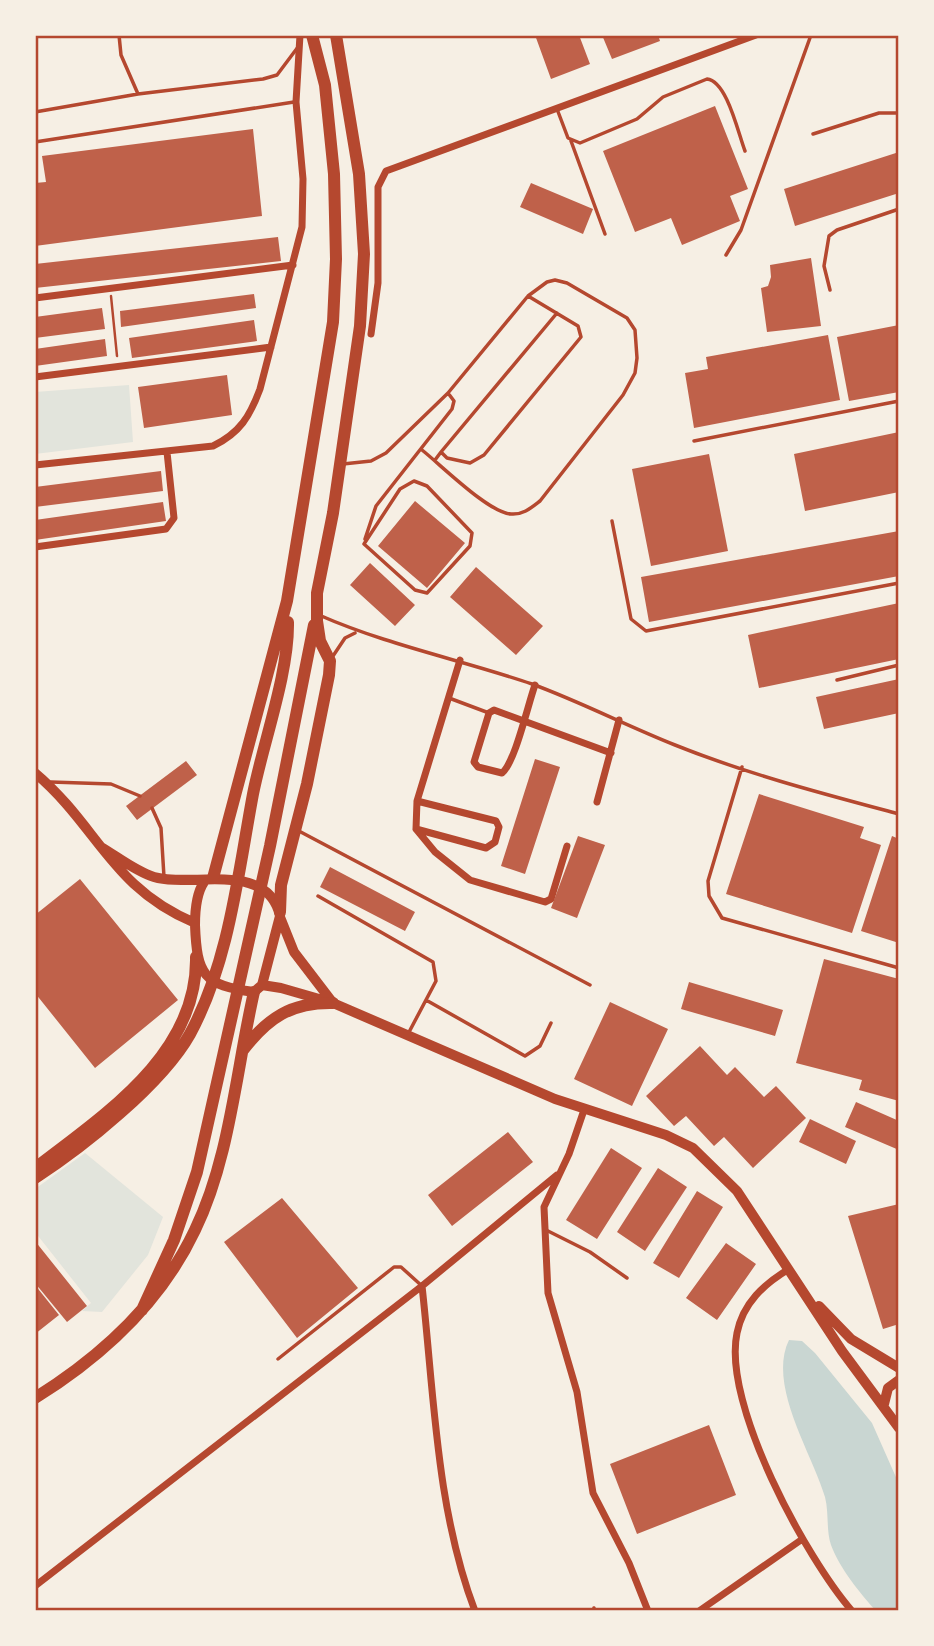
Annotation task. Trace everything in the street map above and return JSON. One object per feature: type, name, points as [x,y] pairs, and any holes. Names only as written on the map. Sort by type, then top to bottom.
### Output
[{"type":"main road","points":[[35,1168],[141,1079],[170,1046],[191,1007],[196,957],[197,899],[209,879],[287,601],[333,322],[337,258],[334,174],[325,85],[312,35]]},
{"type":"main road","points":[[142,1310],[187,1207],[270,846],[316,614],[360,326],[364,254],[359,174],[336,35]]},
{"type":"main road","points":[[35,1178],[82,1143],[149,1085],[190,1033],[213,979],[245,845],[286,640],[287,601]]},
{"type":"main road","points":[[35,1398],[92,1357],[142,1310],[179,1260],[196,1228],[215,1171],[241,1053],[280,914],[281,885],[321,720],[330,661],[320,641],[316,614]]},
{"type":"main road","points":[[35,773],[46,782],[101,847],[113,866],[148,898],[195,923]]},
{"type":"main road","points":[[101,847],[141,871],[164,879],[250,883],[267,895],[280,914],[294,952],[332,1003]]},
{"type":"main road","points":[[196,957],[205,975],[229,990],[281,988],[332,1003],[584,1110],[666,1135],[693,1148],[737,1191],[842,1351],[884,1404],[899,1428]]},
{"type":"main road","points":[[241,1053],[264,1025],[285,1011],[313,1003],[332,1003]]},
{"type":"main road","points":[[802,1289],[851,1339],[899,1368]]},
{"type":"main road","points":[[884,1404],[888,1388],[899,1380]]},
{"type":"street","points":[[35,465],[213,446],[241,427],[251,413],[260,389],[293,265],[304,205],[296,102],[300,35]]},
{"type":"street","points":[[371,334],[378,284],[378,187],[386,172],[756,35]]},
{"type":"street","points":[[35,298],[293,265]]},
{"type":"street","points":[[35,377],[271,347]]},
{"type":"street","points":[[35,547],[166,529],[174,518],[167,452]]},
{"type":"street","points":[[460,660],[417,801],[416,829],[435,852],[463,876],[545,902],[551,898],[568,846]]},
{"type":"street","points":[[535,685],[522,720],[508,767],[502,772],[482,769],[474,762],[489,713],[494,710],[522,720],[611,753]]},
{"type":"street","points":[[597,802],[620,720]]},
{"type":"street","points":[[416,829],[486,848],[495,842],[499,828],[496,821],[417,801]]},
{"type":"street","points":[[584,1110],[569,1154],[544,1206],[548,1293],[580,1402],[593,1493],[629,1563],[648,1611]]},
{"type":"street","points":[[35,1586],[76,1558],[224,1436],[422,1286],[557,1175]]},
{"type":"street","points":[[789,1269],[765,1283],[750,1303],[737,1332],[736,1362],[751,1425],[801,1540],[852,1611]]},
{"type":"street","points":[[422,1286],[447,1503],[461,1574],[475,1611]]},
{"type":"street","points":[[699,1611],[801,1540]]},
{"type":"lane","points":[[118,35],[125,67],[138,94]]},
{"type":"lane","points":[[726,255],[741,230],[811,35]]},
{"type":"lane","points":[[35,112],[138,94],[264,79],[276,75],[299,45]]},
{"type":"lane","points":[[571,141],[580,143],[637,119],[663,97],[707,79],[713,80],[723,90],[745,151]]},
{"type":"lane","points":[[35,142],[296,102]]},
{"type":"lane","points":[[556,107],[605,234]]},
{"type":"lane","points":[[813,134],[879,113],[899,113]]},
{"type":"lane","points":[[830,290],[824,265],[828,236],[837,230],[899,209]]},
{"type":"lane","points":[[338,464],[371,461],[381,457],[448,393],[528,296],[547,282],[555,280],[566,283],[627,318],[635,330],[635,373],[623,396],[540,500],[519,514],[498,511],[422,450]]},
{"type":"lane","points":[[441,452],[462,464],[485,455],[581,337],[578,326],[528,296]]},
{"type":"lane","points":[[434,460],[557,313]]},
{"type":"lane","points":[[364,544],[376,506],[452,409],[454,401],[448,393]]},
{"type":"lane","points":[[694,441],[899,401]]},
{"type":"lane","points":[[414,481],[426,486],[472,533],[470,546],[426,593],[415,590],[364,544],[400,489],[414,481]]},
{"type":"lane","points":[[612,521],[631,619],[646,631],[657,632],[899,583]]},
{"type":"lane","points":[[316,614],[358,633],[460,660],[535,685],[676,746],[813,791],[899,814]]},
{"type":"lane","points":[[330,661],[345,638],[358,633]]},
{"type":"lane","points":[[838,680],[899,665]]},
{"type":"lane","points":[[449,698],[489,713]]},
{"type":"lane","points":[[742,767],[708,881],[714,908],[722,918],[899,968]]},
{"type":"lane","points":[[46,782],[111,784],[140,796]]},
{"type":"lane","points":[[152,808],[161,828],[164,879]]},
{"type":"lane","points":[[295,829],[590,985]]},
{"type":"lane","points":[[318,896],[433,962],[436,981],[407,1036]]},
{"type":"lane","points":[[426,1000],[525,1056],[540,1046],[551,1023]]},
{"type":"lane","points":[[544,1229],[590,1252],[627,1278]]},
{"type":"lane","points":[[278,1359],[394,1267],[401,1268],[422,1286]]},
{"type":"path","points":[[110,288],[118,366]]},
{"type":"shaded area","points":[[129,385],[133,442],[35,454],[35,392]]},
{"type":"shaded area","points":[[85,1153],[163,1217],[148,1255],[102,1312],[82,1311],[91,1303],[35,1232],[35,1189]]},
{"type":"shaded area","points":[[789,1340],[802,1341],[815,1353],[872,1423],[899,1484],[899,1611],[876,1611],[845,1572],[831,1545],[825,1497],[787,1398],[784,1358]]},
{"type":"building","points":[[535,35],[579,35],[590,64],[551,79]]},
{"type":"building","points":[[602,35],[658,35],[660,41],[612,59]]},
{"type":"building","points":[[715,106],[748,189],[730,196],[740,221],[682,245],[671,218],[635,232],[603,151]]},
{"type":"building","points":[[253,129],[262,216],[35,246],[35,183],[46,182],[42,156]]},
{"type":"building","points":[[899,152],[899,193],[795,226],[784,189]]},
{"type":"building","points":[[531,183],[593,209],[583,234],[520,207]]},
{"type":"building","points":[[278,237],[281,261],[35,288],[35,264]]},
{"type":"building","points":[[811,258],[821,326],[767,332],[761,288],[768,286],[771,277],[770,265]]},
{"type":"building","points":[[254,294],[256,308],[121,327],[120,311]]},
{"type":"building","points":[[102,308],[105,329],[35,338],[35,317]]},
{"type":"building","points":[[254,320],[257,341],[132,358],[129,338]]},
{"type":"building","points":[[899,325],[899,392],[849,401],[837,337]]},
{"type":"building","points":[[828,335],[840,400],[694,428],[685,373],[708,369],[706,357]]},
{"type":"building","points":[[105,339],[107,356],[35,366],[35,349]]},
{"type":"building","points":[[227,375],[232,415],[144,428],[138,387]]},
{"type":"building","points":[[899,432],[899,492],[805,511],[794,454]]},
{"type":"building","points":[[709,454],[728,551],[651,566],[632,469]]},
{"type":"building","points":[[161,471],[163,491],[35,507],[35,487]]},
{"type":"building","points":[[415,501],[465,543],[427,588],[378,546]]},
{"type":"building","points":[[163,502],[166,521],[35,540],[35,520]]},
{"type":"building","points":[[899,531],[899,576],[649,622],[641,577]]},
{"type":"building","points":[[370,563],[415,605],[395,626],[350,585]]},
{"type":"building","points":[[476,567],[543,626],[516,655],[450,597]]},
{"type":"building","points":[[899,603],[899,659],[759,688],[748,635]]},
{"type":"building","points":[[899,679],[899,713],[824,729],[816,697]]},
{"type":"building","points":[[535,759],[560,767],[525,874],[501,866]]},
{"type":"building","points":[[186,761],[197,775],[137,820],[126,806]]},
{"type":"building","points":[[759,794],[864,827],[860,838],[881,845],[852,933],[726,894]]},
{"type":"building","points":[[578,836],[605,845],[577,918],[551,908]]},
{"type":"building","points":[[892,836],[899,839],[899,943],[861,931]]},
{"type":"building","points":[[330,867],[415,912],[405,931],[320,887]]},
{"type":"building","points":[[80,879],[178,1000],[95,1068],[35,993],[35,915]]},
{"type":"building","points":[[824,959],[899,979],[899,1101],[859,1090],[862,1080],[796,1063]]},
{"type":"building","points":[[689,982],[783,1010],[775,1036],[681,1009]]},
{"type":"building","points":[[610,1002],[668,1029],[632,1106],[574,1079]]},
{"type":"building","points":[[700,1046],[727,1075],[735,1067],[764,1097],[776,1086],[806,1118],[753,1168],[724,1137],[714,1146],[686,1116],[674,1126],[646,1096]]},
{"type":"building","points":[[856,1102],[899,1121],[899,1150],[845,1127]]},
{"type":"building","points":[[810,1119],[856,1141],[846,1164],[799,1142]]},
{"type":"building","points":[[508,1132],[533,1162],[452,1226],[428,1195]]},
{"type":"building","points":[[611,1148],[642,1168],[597,1239],[566,1220]]},
{"type":"building","points":[[658,1168],[687,1187],[645,1251],[617,1232]]},
{"type":"building","points":[[697,1191],[723,1207],[679,1278],[653,1263]]},
{"type":"building","points":[[282,1198],[358,1288],[297,1338],[224,1242]]},
{"type":"building","points":[[899,1204],[899,1324],[883,1329],[848,1216]]},
{"type":"building","points":[[35,1241],[87,1306],[67,1322],[35,1283]]},
{"type":"building","points":[[726,1243],[756,1264],[717,1320],[686,1298]]},
{"type":"building","points":[[35,1285],[59,1315],[35,1334]]},
{"type":"building","points":[[709,1425],[736,1495],[637,1534],[610,1464]]}]
